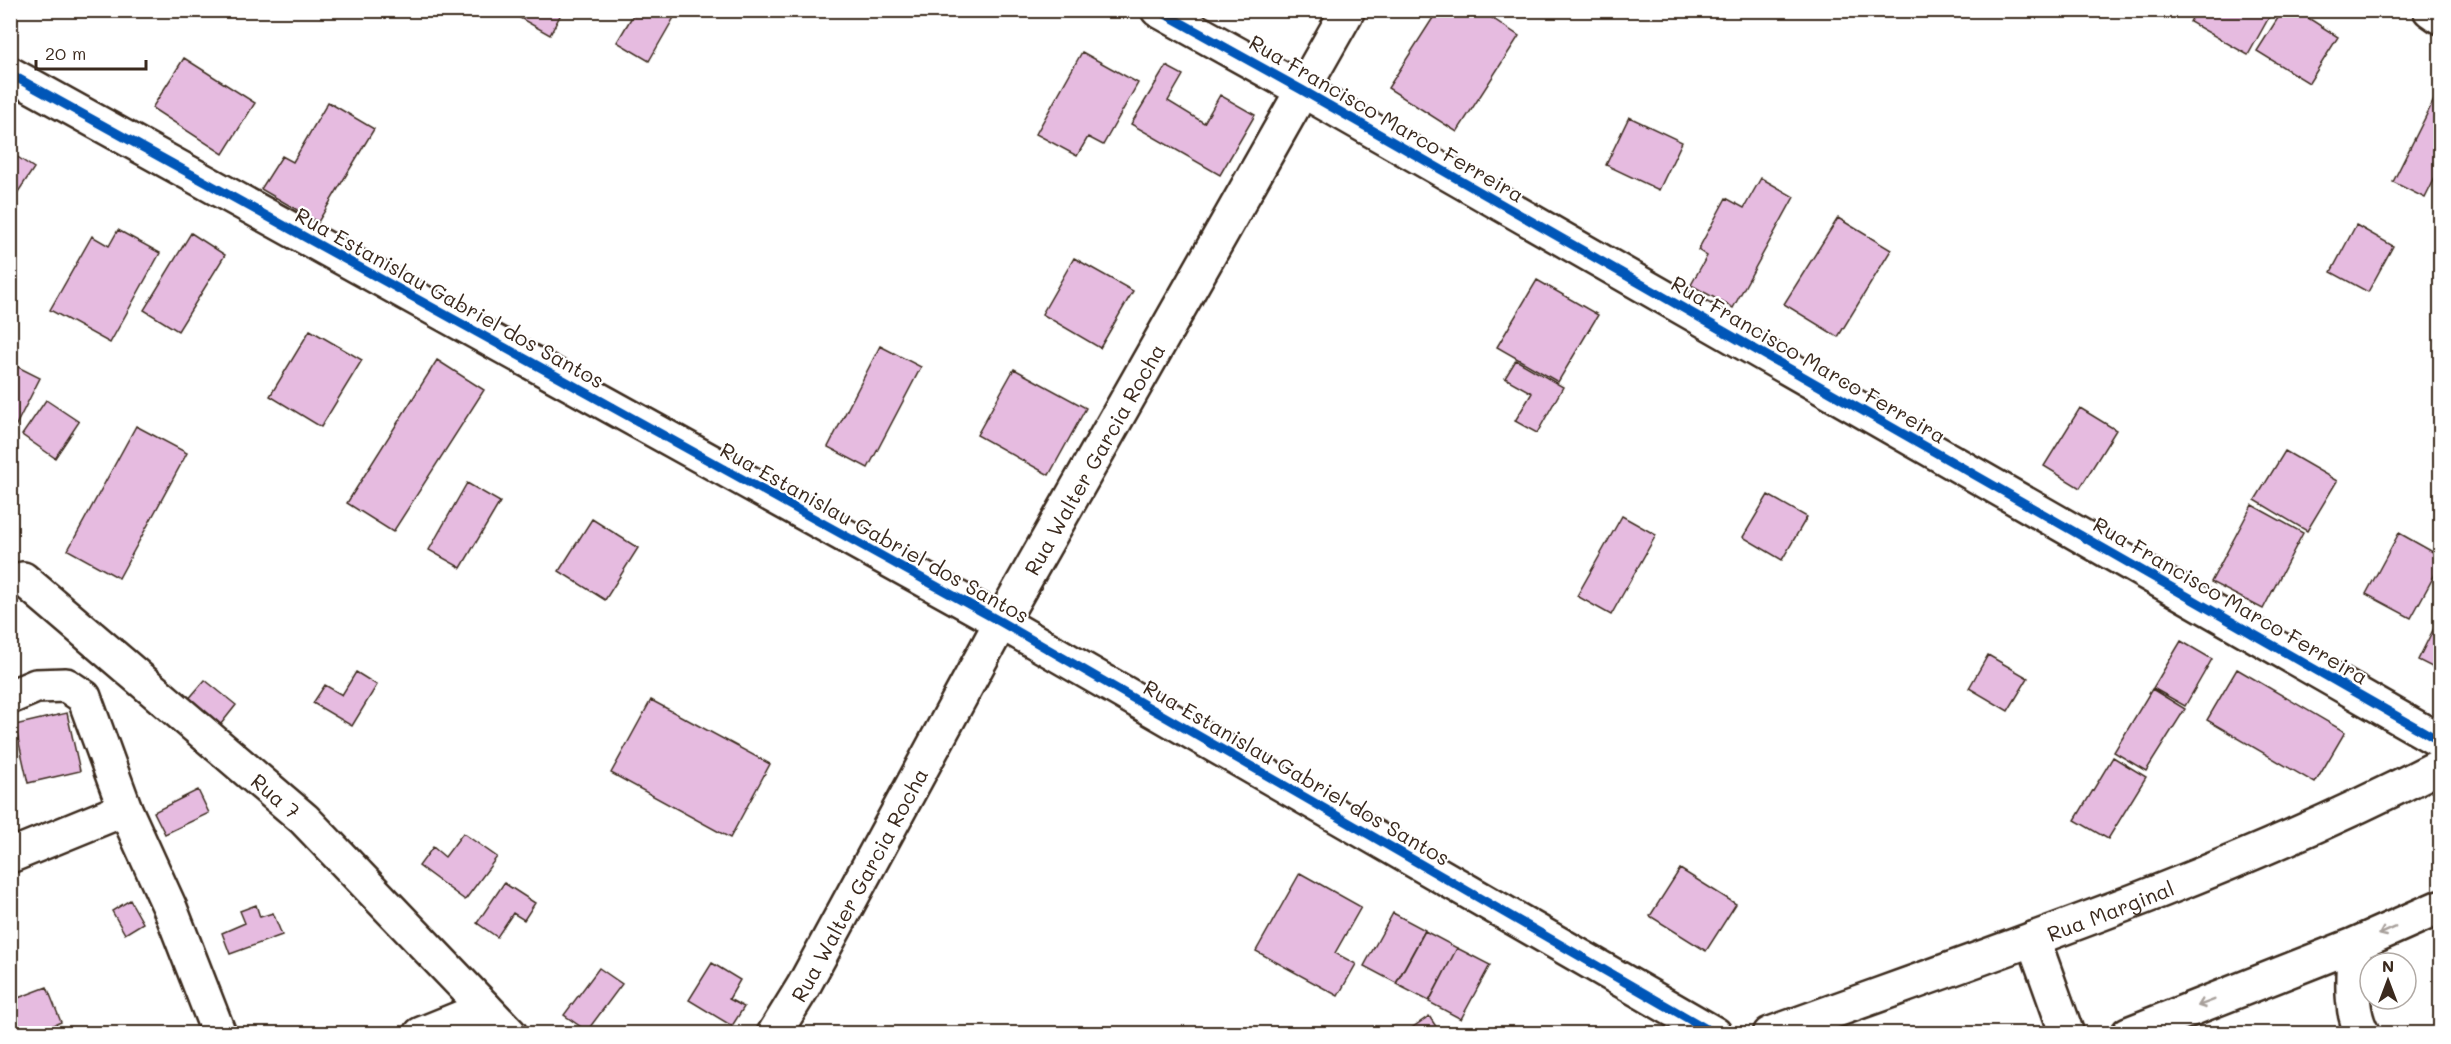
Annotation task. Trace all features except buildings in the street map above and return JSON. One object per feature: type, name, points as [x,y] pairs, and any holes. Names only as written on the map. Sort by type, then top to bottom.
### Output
[{"type":"street","name":"Rua Francisco Marco Ferreira","points":[[1158,10],[1302,90],[2440,741]]},
{"type":"street","name":"Rua Walter Garcia Rocha","points":[[774,1034],[803,987],[1000,622],[1348,10]]},
{"type":"street","points":[[2430,10],[2440,16]]},
{"type":"street","name":"Rua Estanislau Gabriel dos Santos","points":[[10,74],[1000,622],[1714,1034]]},
{"type":"street","name":"Rua 7","points":[[23,579],[303,819],[510,1034]]},
{"type":"street","points":[[10,697],[36,686],[66,685],[84,697],[125,809],[170,908],[219,1034]]},
{"type":"street","name":"Rua Marginal","points":[[1770,1034],[2167,889],[2379,798],[2440,766]]},
{"type":"street","points":[[10,856],[125,809]]},
{"type":"street","points":[[2128,1034],[2354,945],[2440,908]]},
{"type":"street","points":[[2033,939],[2067,1034]]},
{"type":"street","points":[[2354,945],[2354,998],[2359,1026],[2363,1034]]},
{"type":"street","points":[[421,1034],[484,1008]]},
{"type":"cycle path","points":[[1158,10],[1302,90],[2440,741]]},
{"type":"cycle path","points":[[10,74],[1001,622],[1715,1034]]}]
